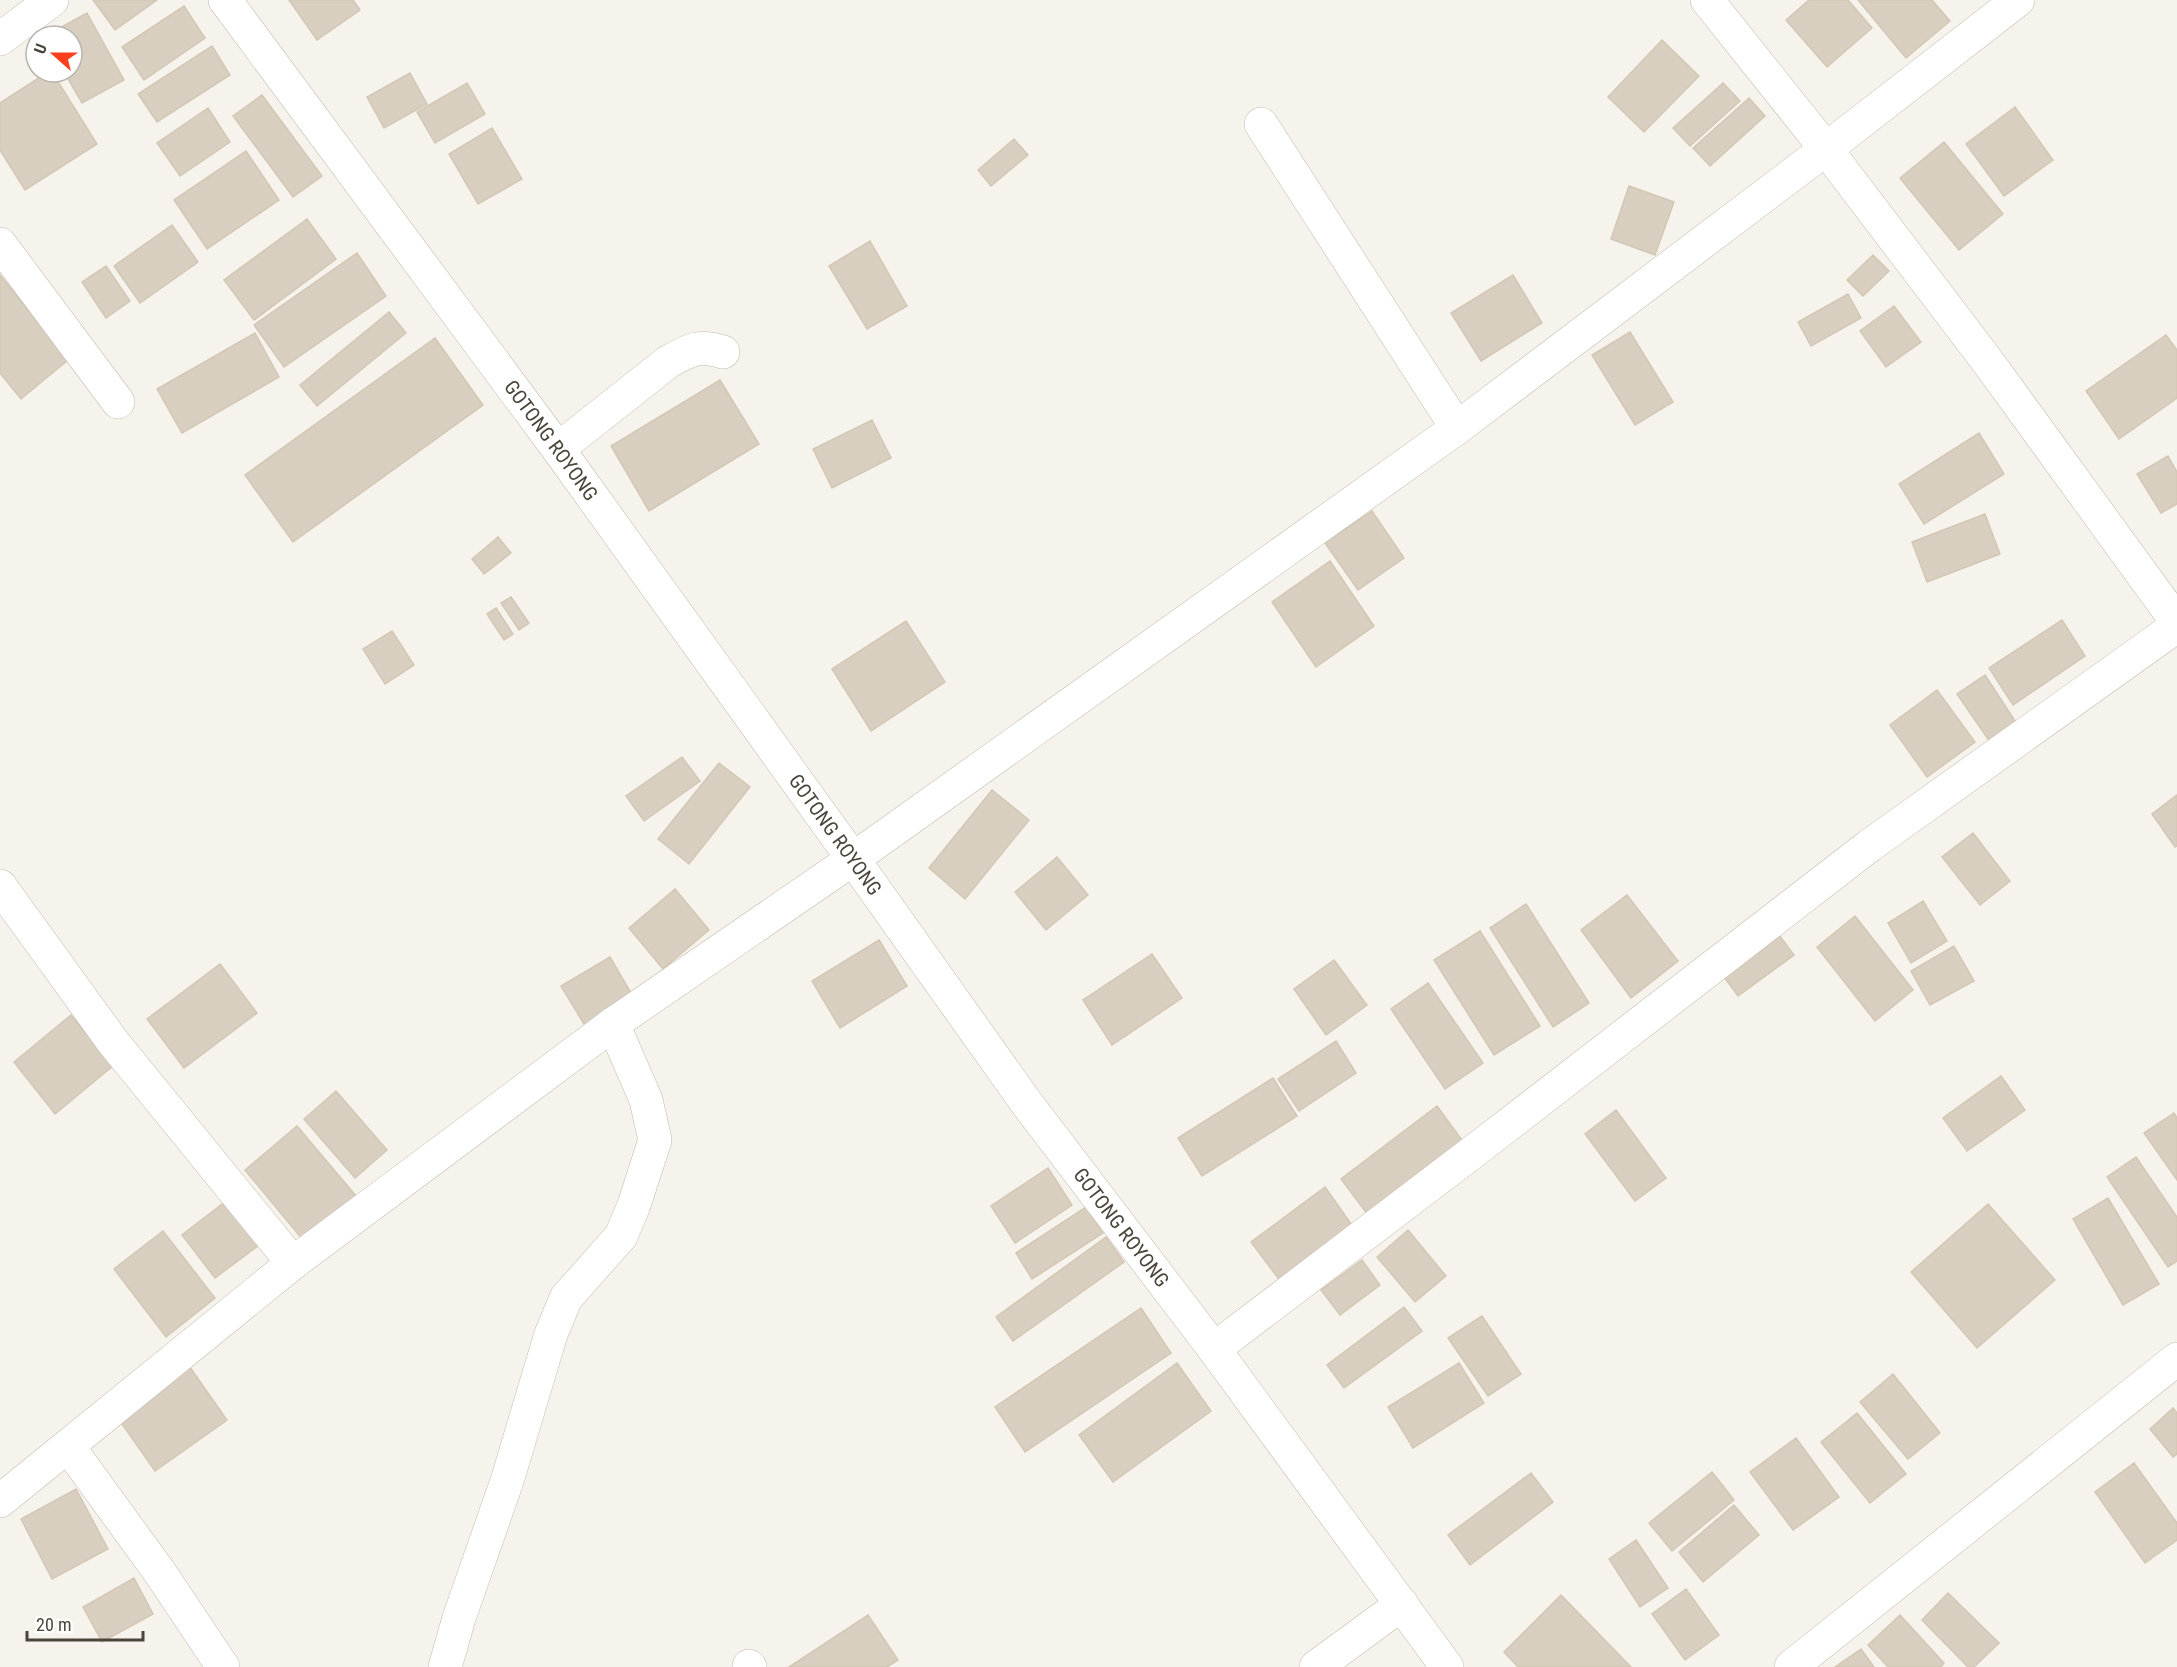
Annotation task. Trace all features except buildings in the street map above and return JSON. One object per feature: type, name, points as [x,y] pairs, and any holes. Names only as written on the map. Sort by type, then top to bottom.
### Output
[{"type":"street","points":[[0,39],[52,0]]},
{"type":"street","name":"GOTONG ROYONG","points":[[225,0],[558,449],[1025,1101],[1214,1349],[1447,1667]]},
{"type":"street","points":[[1214,1349],[1869,846],[2177,624],[1988,362],[1826,149],[1707,0]]},
{"type":"street","points":[[0,1501],[293,1263],[613,1024],[853,859],[1457,428],[1826,149],[2018,0]]},
{"type":"street","points":[[1261,124],[1457,428]]},
{"type":"street","points":[[0,244],[118,402]]},
{"type":"street","points":[[558,449],[677,357],[699,347],[723,352]]},
{"type":"street","points":[[0,886],[113,1042],[293,1263]]},
{"type":"street","points":[[445,1667],[459,1618],[507,1481],[551,1334],[566,1298],[621,1236],[634,1205],[655,1140],[646,1100],[613,1024]]},
{"type":"street","points":[[1791,1667],[2177,1359]]},
{"type":"street","points":[[68,1446],[161,1574],[223,1667]]},
{"type":"street","points":[[1316,1667],[1402,1604]]}]
